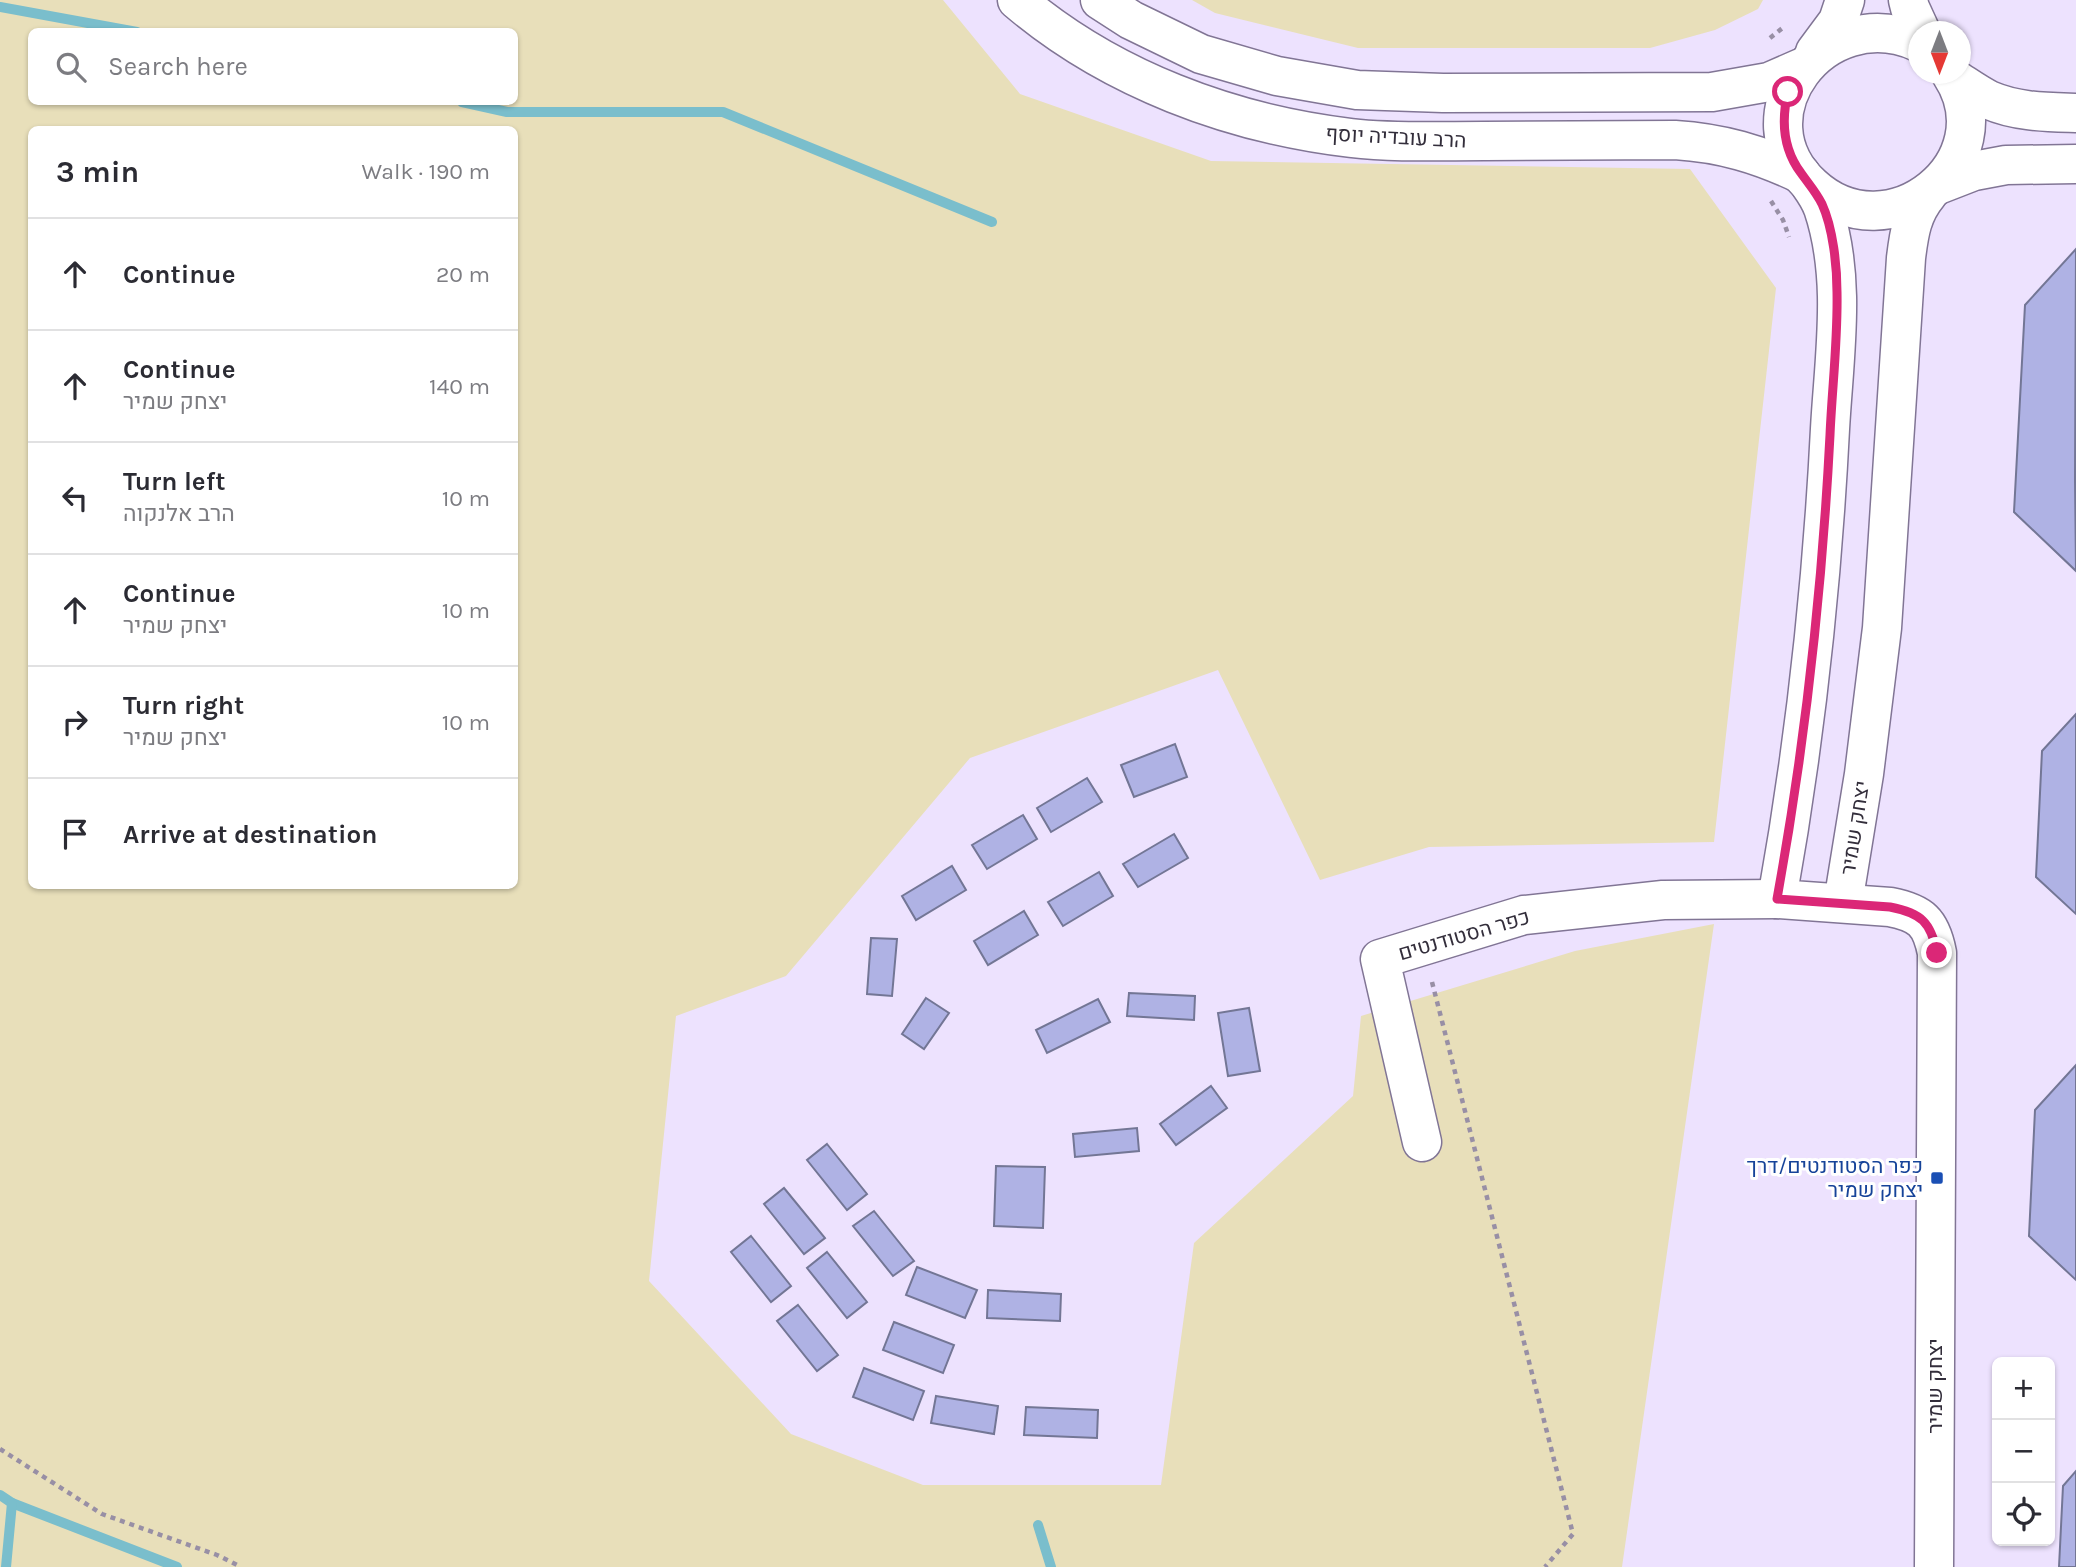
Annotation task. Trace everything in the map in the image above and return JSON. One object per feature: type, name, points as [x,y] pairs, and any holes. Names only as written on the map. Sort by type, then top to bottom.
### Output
[{"type":"main road","name":"הרב עובדיה יוסף","points":[[1017,0],[1037,17],[1108,62],[1184,98],[1266,124],[1352,138],[1442,141],[1675,140],[1712,143],[1767,158],[1806,179],[1833,201],[1860,210],[1889,210],[1916,201],[1933,189],[1974,171],[2006,165],[2076,164]]},
{"type":"main road","points":[[1100,0],[1131,20],[1201,54],[1277,76],[1357,90],[1443,93],[1712,92],[1769,82],[1808,60],[1833,41],[1860,32],[1889,32],[1908,38]]},
{"type":"main road","points":[[1777,899],[1800,760],[1817,614],[1837,294],[1834,259],[1822,205],[1788,149],[1784,121],[1788,92],[1838,21],[1845,0]]},
{"type":"main road","points":[[1908,0],[1916,21]]},
{"type":"main road","name":"יצחק שמיר","points":[[1934,1567],[1937,953],[1933,932],[1923,919],[1908,910],[1843,903],[1864,775],[1882,628],[1909,235],[1918,206],[1955,162],[1964,135],[1964,107],[1956,84]]},
{"type":"main road","points":[[1965,84],[1987,99],[2007,107],[2034,112],[2076,113]]},
{"type":"main road","name":"כפר הסטודנטים","points":[[1422,1142],[1380,959],[1524,915],[1663,900],[1777,899],[1843,903]]},
{"type":"path","points":[[1744,88],[1742,61],[1792,21]]},
{"type":"path","points":[[1770,199],[1783,219],[1792,245]]},
{"type":"path","points":[[1423,947],[1573,1534],[1545,1567]]},
{"type":"path","points":[[0,1449],[102,1514],[217,1555],[241,1567]]},
{"type":"sand","points":[[0,0],[943,0],[1020,94],[1211,161],[1690,169],[1776,288],[1714,842],[1429,847],[1320,880],[1218,670],[970,758],[786,976],[676,1016],[649,1281],[791,1434],[923,1485],[1161,1485],[1194,1243],[1353,1096],[1361,1016],[1575,951],[1714,924],[1622,1567],[0,1567]]},
{"type":"sand","points":[[1192,0],[1763,0],[1758,9],[1715,30],[1650,48],[1358,48],[1215,13]]},
{"type":"building","points":[[2076,249],[2076,571],[2014,512],[2025,305]]},
{"type":"building","points":[[2076,714],[2076,914],[2036,877],[2042,751]]},
{"type":"building","points":[[1175,744],[1187,777],[1134,797],[1121,765]]},
{"type":"building","points":[[1087,778],[1102,802],[1051,832],[1037,808]]},
{"type":"building","points":[[1023,815],[1037,839],[987,869],[972,845]]},
{"type":"building","points":[[1174,834],[1188,858],[1138,887],[1123,864]]},
{"type":"building","points":[[952,866],[966,890],[916,920],[902,896]]},
{"type":"building","points":[[1099,872],[1113,896],[1063,926],[1048,902]]},
{"type":"building","points":[[1024,911],[1038,935],[988,965],[974,941]]},
{"type":"building","points":[[871,938],[897,939],[892,996],[867,994]]},
{"type":"building","points":[[1129,993],[1195,996],[1194,1020],[1127,1016]]},
{"type":"building","points":[[926,998],[949,1013],[924,1049],[902,1034]]},
{"type":"building","points":[[1098,999],[1110,1022],[1047,1053],[1036,1030]]},
{"type":"building","points":[[1249,1008],[1260,1071],[1228,1076],[1218,1013]]},
{"type":"building","points":[[2076,1065],[2076,1280],[2029,1236],[2035,1110]]},
{"type":"building","points":[[1211,1086],[1227,1108],[1176,1145],[1160,1124]]},
{"type":"building","points":[[1137,1128],[1139,1151],[1075,1157],[1073,1134]]},
{"type":"building","points":[[827,1144],[867,1194],[847,1210],[807,1160]]},
{"type":"building","points":[[996,1166],[1045,1167],[1043,1228],[994,1226]]},
{"type":"building","points":[[784,1188],[825,1238],[804,1254],[764,1204]]},
{"type":"building","points":[[874,1211],[914,1261],[893,1276],[853,1226]]},
{"type":"building","points":[[751,1236],[791,1286],[771,1302],[731,1252]]},
{"type":"building","points":[[827,1252],[867,1302],[847,1318],[807,1268]]},
{"type":"building","points":[[917,1267],[977,1290],[965,1318],[906,1295]]},
{"type":"building","points":[[988,1290],[1061,1294],[1060,1321],[987,1318]]},
{"type":"building","points":[[798,1305],[838,1355],[817,1371],[777,1321]]},
{"type":"building","points":[[894,1322],[954,1345],[943,1373],[883,1350]]},
{"type":"building","points":[[864,1368],[924,1391],[913,1420],[853,1397]]},
{"type":"building","points":[[936,1396],[998,1406],[994,1434],[931,1423]]},
{"type":"building","points":[[1026,1407],[1098,1410],[1097,1438],[1024,1435]]},
{"type":"building","points":[[2076,1471],[2076,1567],[2059,1567],[2063,1486]]},
{"type":"waterway","points":[[0,7],[115,28]]},
{"type":"waterway","points":[[476,105],[507,112],[723,112],[992,222]]},
{"type":"waterway","points":[[0,1495],[12,1503],[177,1567]]},
{"type":"waterway","points":[[6,1567],[12,1503]]},
{"type":"waterway","points":[[1038,1525],[1051,1567]]},
{"type":"place","name":"כפר הסטודנטים/דרך יצחק שמיר","points":[[1937,1178]]},
{"type":"route","points":[[1788,92],[1784,121],[1788,149],[1822,205],[1833,247],[1837,294],[1817,614],[1800,760],[1777,899],[1908,910],[1923,919],[1933,932],[1937,953]]}]
